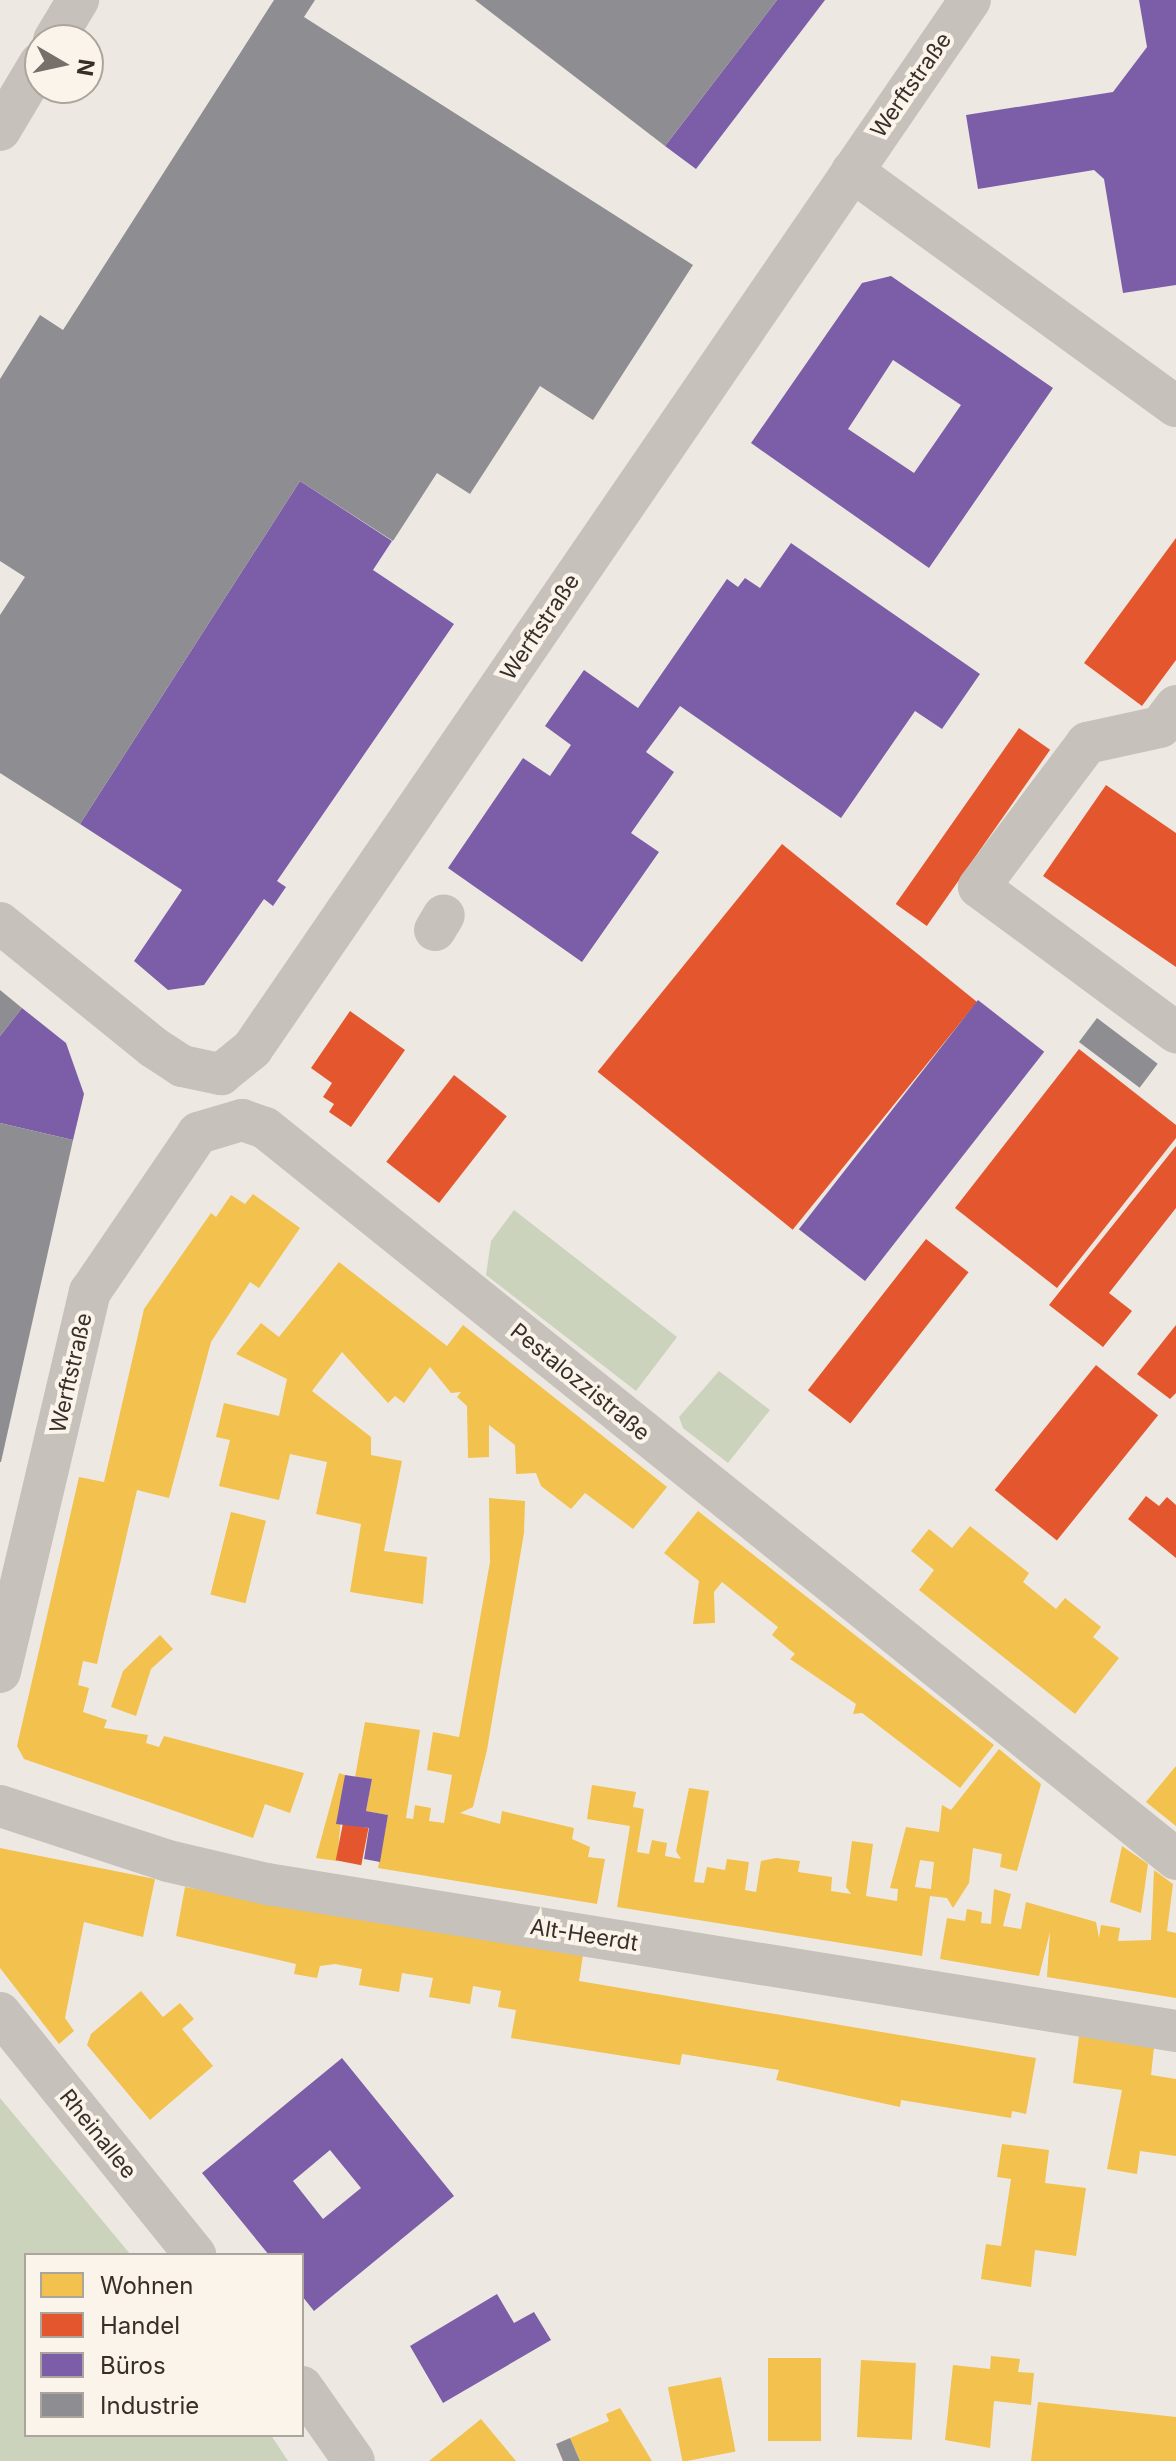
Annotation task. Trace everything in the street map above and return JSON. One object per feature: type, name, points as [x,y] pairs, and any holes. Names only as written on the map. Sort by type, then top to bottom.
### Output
[{"type":"street","points":[[64,24],[78,0]]},
{"type":"street","name":"Werftstraße","points":[[221,1074],[252,1049],[970,0]]},
{"type":"street","points":[[0,130],[24,90]]},
{"type":"street","points":[[852,171],[1176,406]]},
{"type":"street","points":[[1176,706],[1160,727],[1087,743],[979,887],[1176,1032]]},
{"type":"street","points":[[0,923],[153,1047],[182,1066],[221,1074],[225,1120]]},
{"type":"street","name":"Werftstraße","points":[[0,1672],[90,1292],[198,1133],[225,1120]]},
{"type":"street","name":"Pestalozzistraße","points":[[225,1120],[265,1128],[1176,1859]]},
{"type":"street","name":"Alt-Heerdt","points":[[0,1806],[168,1861],[267,1884],[1176,2031]]},
{"type":"street","name":"Rheinallee","points":[[0,2013],[193,2253]]},
{"type":"street","points":[[304,2390],[354,2461]]},
{"type":"green space","points":[[514,1210],[677,1337],[636,1391],[486,1275],[491,1241]]},
{"type":"green space","points":[[719,1371],[770,1410],[728,1463],[683,1428],[679,1417]]},
{"type":"green space","points":[[0,2098],[129,2253],[24,2253],[24,2437],[272,2437],[288,2461],[0,2461]]},
{"type":"building: Wohnen","points":[[253,1194],[300,1228],[259,1288],[250,1282],[211,1342],[169,1498],[137,1490],[97,1664],[83,1661],[78,1685],[89,1688],[83,1712],[107,1720],[104,1728],[148,1735],[146,1743],[159,1747],[164,1736],[304,1773],[290,1813],[265,1804],[253,1838],[24,1759],[17,1746],[79,1477],[104,1482],[144,1309],[211,1213],[216,1217],[231,1195],[245,1204]]},
{"type":"building: Wohnen","points":[[339,1262],[447,1346],[463,1325],[667,1487],[633,1529],[585,1493],[571,1509],[541,1486],[536,1473],[516,1474],[515,1445],[489,1425],[489,1457],[468,1458],[467,1406],[457,1397],[461,1392],[451,1393],[430,1367],[404,1403],[395,1396],[388,1403],[342,1352],[312,1391],[371,1437],[371,1455],[402,1461],[384,1551],[427,1557],[423,1604],[350,1592],[361,1524],[316,1514],[327,1462],[290,1454],[279,1500],[219,1486],[230,1440],[216,1437],[224,1403],[279,1416],[287,1379],[236,1354],[261,1323],[279,1337]]},
{"type":"building: Wohnen","points":[[489,1498],[525,1501],[524,1533],[487,1750],[473,1807],[460,1813],[500,1824],[502,1811],[574,1828],[572,1839],[590,1847],[588,1857],[605,1859],[597,1904],[378,1868],[388,1815],[366,1811],[372,1779],[355,1777],[365,1722],[420,1730],[406,1818],[413,1819],[415,1805],[431,1808],[429,1821],[444,1823],[452,1775],[427,1770],[433,1732],[459,1737],[490,1562]]},
{"type":"building: Wohnen","points":[[698,1511],[994,1745],[960,1788],[862,1713],[853,1714],[856,1704],[790,1659],[795,1654],[772,1635],[778,1627],[722,1582],[714,1592],[715,1623],[693,1624],[699,1581],[664,1553]]},
{"type":"building: Wohnen","points":[[231,1512],[266,1521],[245,1603],[210,1594]]},
{"type":"building: Wohnen","points":[[970,1526],[1029,1573],[1023,1582],[1056,1609],[1065,1598],[1101,1627],[1093,1637],[1119,1658],[1075,1714],[919,1590],[934,1570],[911,1551],[929,1529],[952,1548]]},
{"type":"building: Wohnen","points":[[160,1635],[173,1649],[151,1669],[136,1716],[111,1707],[123,1671]]},
{"type":"building: Wohnen","points":[[999,1749],[1041,1784],[1017,1871],[1000,1867],[1002,1854],[973,1848],[969,1883],[953,1908],[947,1898],[930,1896],[922,1956],[617,1907],[630,1826],[587,1819],[592,1785],[636,1792],[633,1807],[644,1809],[637,1852],[649,1854],[652,1840],[667,1843],[665,1856],[681,1859],[676,1851],[689,1788],[709,1791],[694,1882],[704,1883],[707,1867],[725,1870],[727,1859],[749,1862],[745,1890],[756,1892],[761,1861],[776,1858],[800,1861],[798,1872],[832,1877],[831,1891],[851,1894],[846,1887],[852,1841],[873,1844],[866,1896],[897,1901],[898,1889],[890,1888],[906,1827],[939,1832],[942,1805],[951,1810]],"holes":[[[920,1860],[934,1862],[931,1889],[915,1887]]]},
{"type":"building: Wohnen","points":[[1176,1766],[1176,1826],[1146,1802]]},
{"type":"building: Wohnen","points":[[339,1773],[345,1775],[337,1861],[316,1858]]},
{"type":"building: Wohnen","points":[[1122,1846],[1148,1864],[1141,1913],[1110,1902]]},
{"type":"building: Wohnen","points":[[0,1848],[155,1879],[143,1937],[84,1922],[65,2018],[74,2031],[59,2044],[0,1968]]},
{"type":"building: Wohnen","points":[[1154,1870],[1173,1884],[1167,1931],[1176,1933],[1176,1998],[1047,1977],[1050,1932],[1039,1976],[940,1959],[947,1918],[965,1921],[967,1909],[982,1912],[981,1923],[991,1924],[994,1889],[1011,1894],[1003,1926],[1021,1929],[1026,1902],[1096,1922],[1099,1938],[1101,1925],[1120,1928],[1118,1941],[1151,1940]]},
{"type":"building: Wohnen","points":[[185,1887],[583,1955],[579,1981],[1036,2058],[1026,2114],[1012,2111],[1011,2118],[901,2100],[900,2107],[776,2080],[779,2070],[682,2054],[680,2065],[511,2038],[516,2010],[498,2007],[501,1991],[473,1986],[470,2004],[429,1997],[433,1978],[402,1973],[399,1992],[359,1985],[362,1969],[335,1964],[320,1966],[317,1978],[294,1974],[296,1964],[176,1936]]},
{"type":"building: Wohnen","points":[[141,1991],[163,2017],[180,2003],[194,2019],[182,2029],[213,2066],[150,2120],[87,2045],[91,2034]]},
{"type":"building: Wohnen","points":[[1079,2036],[1154,2047],[1151,2075],[1176,2079],[1176,2156],[1140,2151],[1137,2174],[1107,2169],[1122,2090],[1073,2083]]},
{"type":"building: Wohnen","points":[[1002,2144],[1049,2150],[1045,2183],[1086,2188],[1076,2256],[1035,2250],[1031,2287],[981,2279],[986,2244],[1001,2246],[1011,2179],[997,2177]]},
{"type":"building: Wohnen","points":[[991,2356],[1020,2359],[1018,2372],[1034,2373],[1031,2405],[994,2401],[990,2448],[945,2440],[953,2365],[990,2369]]},
{"type":"building: Wohnen","points":[[768,2358],[821,2358],[821,2441],[768,2441]]},
{"type":"building: Wohnen","points":[[861,2360],[916,2363],[912,2440],[857,2437]]},
{"type":"building: Wohnen","points":[[721,2377],[736,2452],[682,2461],[668,2387]]},
{"type":"building: Wohnen","points":[[1038,2402],[1176,2417],[1176,2461],[1031,2461]]},
{"type":"building: Wohnen","points":[[620,2408],[652,2461],[580,2461],[570,2438],[609,2421],[606,2414]]},
{"type":"building: Wohnen","points":[[481,2419],[516,2461],[429,2461]]},
{"type":"building: Handel","points":[[1176,538],[1176,660],[1142,706],[1084,663]]},
{"type":"building: Handel","points":[[1019,728],[1050,750],[927,926],[896,904]]},
{"type":"building: Handel","points":[[1106,785],[1176,833],[1176,967],[1043,876]]},
{"type":"building: Handel","points":[[782,844],[977,1002],[793,1230],[598,1072]]},
{"type":"building: Handel","points":[[350,1011],[405,1050],[351,1127],[329,1112],[334,1104],[323,1097],[332,1083],[311,1068]]},
{"type":"building: Handel","points":[[1079,1049],[1176,1125],[1176,1138],[1057,1288],[955,1208]]},
{"type":"building: Handel","points":[[454,1075],[507,1116],[439,1203],[386,1162]]},
{"type":"building: Handel","points":[[1176,1146],[1176,1208],[1109,1293],[1132,1311],[1103,1347],[1049,1305]]},
{"type":"building: Handel","points":[[926,1239],[969,1272],[850,1424],[808,1390]]},
{"type":"building: Handel","points":[[1176,1325],[1176,1393],[1170,1399],[1137,1374]]},
{"type":"building: Handel","points":[[1096,1365],[1158,1415],[1057,1540],[995,1490]]},
{"type":"building: Handel","points":[[1146,1496],[1159,1506],[1167,1497],[1176,1505],[1176,1558],[1128,1519]]},
{"type":"building: Handel","points":[[343,1823],[369,1828],[361,1865],[336,1860]]},
{"type":"building: Büros","points":[[777,0],[825,0],[696,169],[665,146]]},
{"type":"building: Büros","points":[[1139,0],[1176,0],[1176,285],[1123,293],[1104,179],[1094,170],[978,189],[966,115],[1113,92],[1147,47]]},
{"type":"building: Büros","points":[[891,276],[1053,388],[929,568],[751,443],[862,283]],"holes":[[[893,360],[961,405],[914,473],[848,429]]]},
{"type":"building: Büros","points":[[300,481],[392,541],[373,570],[454,624],[277,881],[286,887],[273,906],[264,899],[204,985],[168,990],[134,961],[182,890],[80,824]]},
{"type":"building: Büros","points":[[791,543],[980,674],[942,729],[915,711],[841,818],[680,706],[646,752],[674,772],[631,833],[659,852],[582,962],[448,868],[523,758],[550,776],[571,745],[545,726],[584,670],[638,708],[727,579],[738,587],[745,578],[760,588]]},
{"type":"building: Büros","points":[[978,1000],[1044,1052],[865,1281],[799,1229]]},
{"type":"building: Büros","points":[[22,1008],[66,1043],[84,1094],[73,1140],[0,1123],[0,1036]]},
{"type":"building: Büros","points":[[345,1775],[372,1779],[366,1811],[388,1815],[380,1862],[364,1859],[369,1828],[336,1824]]},
{"type":"building: Büros","points":[[342,2058],[454,2196],[314,2311],[304,2298],[304,2253],[267,2253],[202,2173]],"holes":[[[330,2150],[361,2188],[323,2219],[293,2181]]]},
{"type":"building: Büros","points":[[497,2294],[514,2323],[534,2312],[551,2340],[443,2403],[410,2346]]},
{"type":"building: Industrie","points":[[274,0],[315,0],[304,17],[693,265],[593,420],[540,386],[470,494],[437,473],[393,541],[300,481],[80,824],[0,773],[0,615],[25,577],[0,561],[0,379],[40,315],[63,330]]},
{"type":"building: Industrie","points":[[475,0],[777,0],[665,146]]},
{"type":"building: Industrie","points":[[0,990],[22,1008],[0,1036]]},
{"type":"building: Industrie","points":[[1097,1018],[1158,1064],[1140,1088],[1079,1042]]},
{"type":"building: Industrie","points":[[0,1123],[73,1140],[1,1462],[0,1462]]},
{"type":"building: Industrie","points":[[570,2438],[580,2461],[563,2461],[556,2444]]}]
